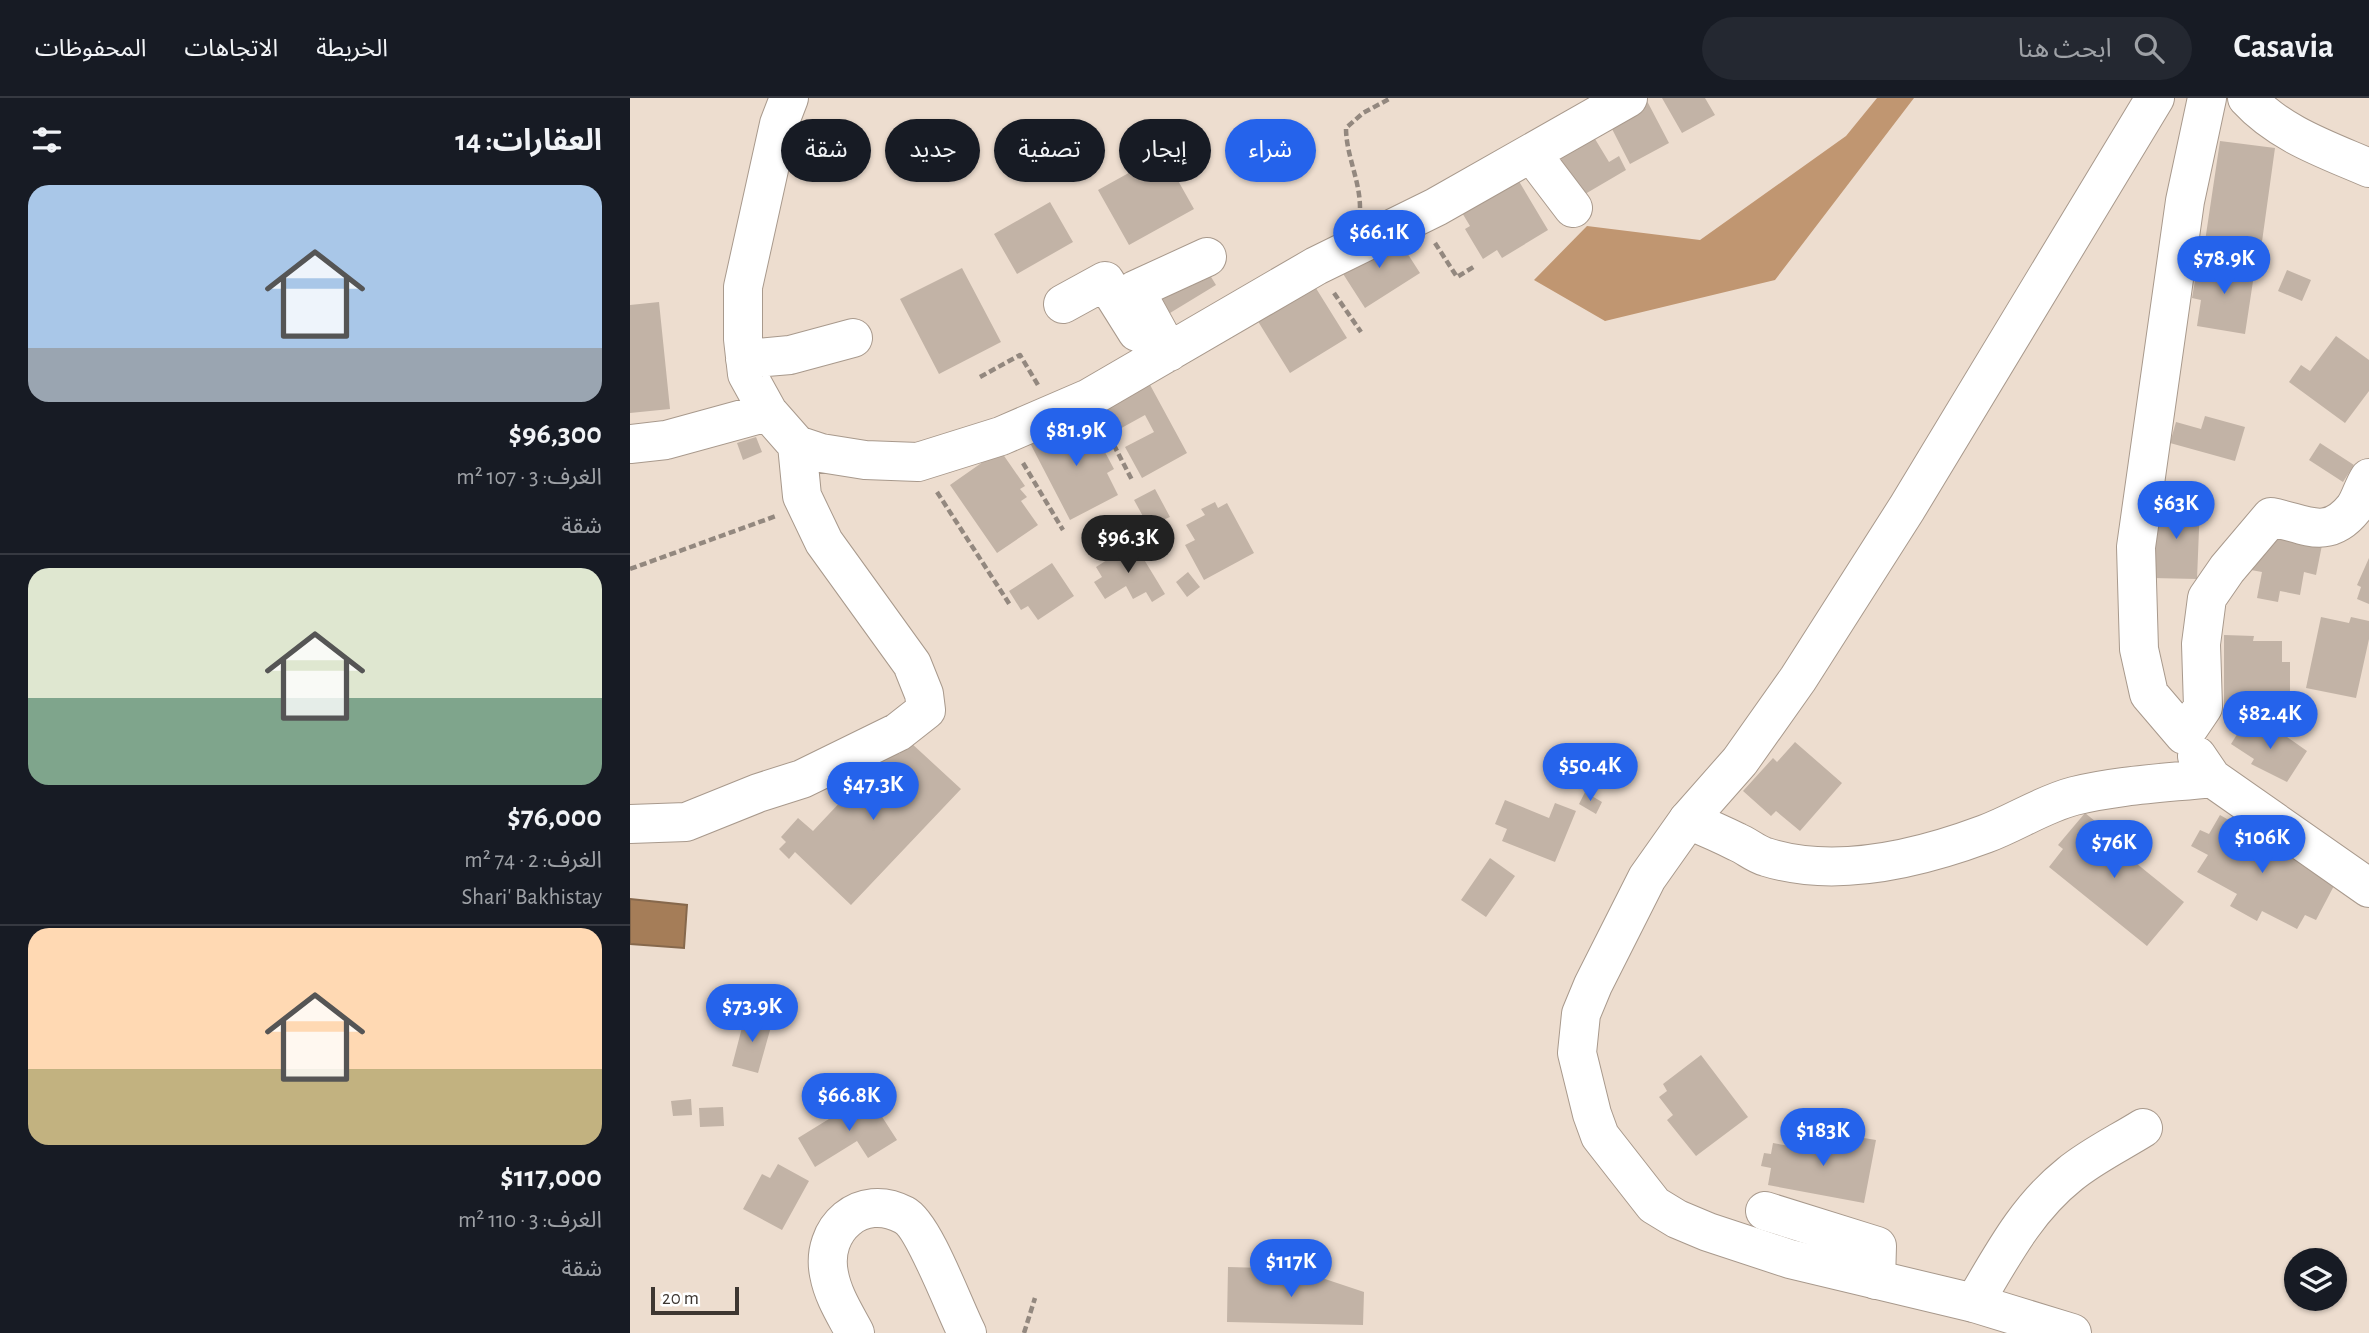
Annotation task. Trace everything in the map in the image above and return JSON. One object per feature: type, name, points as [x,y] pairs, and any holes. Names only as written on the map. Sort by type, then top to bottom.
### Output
[{"type":"street","points":[[789,98],[779,124],[743,287],[747,374],[768,412],[797,445],[821,453],[865,460],[918,462],[1001,436],[1072,405],[1316,266],[1418,216],[1532,154],[1586,110],[1628,98]]},
{"type":"street","points":[[2072,1333],[1974,1303],[1790,1259],[1677,1219],[1654,1205],[1600,1136],[1577,1053],[1581,1014],[1647,878],[1688,820],[1740,761],[1805,668],[1914,497],[2155,98]]},
{"type":"street","points":[[2207,98],[2185,201],[2136,547],[2139,649],[2149,694],[2184,735],[2211,778],[2369,887]]},
{"type":"street","points":[[2247,98],[2264,116],[2306,141],[2369,168]]},
{"type":"street","points":[[1532,154],[1573,208]]},
{"type":"street","points":[[1162,356],[1135,290],[1207,257]]},
{"type":"street","points":[[1063,304],[1105,281],[1162,356]]},
{"type":"street","points":[[746,359],[790,355],[853,338]]},
{"type":"street","points":[[630,444],[666,440],[768,412]]},
{"type":"street","points":[[630,824],[686,822],[802,779],[898,732],[926,710],[924,694],[912,664],[824,542],[802,496],[797,445]]},
{"type":"street","points":[[2184,735],[2203,707],[2201,644],[2207,598],[2227,569],[2271,517],[2316,530],[2334,524],[2354,508],[2369,478]]},
{"type":"street","points":[[1688,820],[1762,856],[1802,864],[1851,865],[1906,858],[1954,844],[1985,834],[2072,797],[2211,778]]},
{"type":"street","points":[[1974,1303],[2016,1232],[2040,1201],[2071,1172],[2143,1128]]},
{"type":"street","points":[[855,1333],[834,1291],[828,1272],[829,1245],[837,1226],[856,1211],[877,1207],[906,1215],[930,1250],[967,1333]]},
{"type":"street","points":[[1765,1212],[1877,1246],[1876,1280]]},
{"type":"path","points":[[1361,244],[1360,190],[1346,142],[1346,128],[1363,113],[1391,98]]},
{"type":"path","points":[[1418,216],[1457,277],[1475,266]]},
{"type":"path","points":[[1316,266],[1361,332]]},
{"type":"path","points":[[980,377],[1020,355],[1072,405],[1132,480]]},
{"type":"path","points":[[1001,436],[1018,453],[1063,530]]},
{"type":"path","points":[[918,462],[1010,605]]},
{"type":"path","points":[[630,569],[806,505]]},
{"type":"path","points":[[1024,1333],[1035,1298]]},
{"type":"shaded area","points":[[1877,98],[1914,98],[1775,280],[1605,321],[1534,280],[1587,226],[1700,240],[1846,136]]},
{"type":"shaded area","points":[[630,899],[687,905],[684,948],[630,944]]},
{"type":"building","points":[[1662,98],[1705,98],[1715,115],[1682,133]]},
{"type":"building","points":[[1647,101],[1669,143],[1630,164],[1611,127],[1617,117]]},
{"type":"building","points":[[1592,134],[1609,162],[1619,156],[1626,170],[1580,197],[1550,154]]},
{"type":"building","points":[[2220,141],[2275,148],[2260,256],[2204,248]]},
{"type":"building","points":[[1514,173],[1548,230],[1502,258],[1497,250],[1483,259],[1465,229],[1470,226],[1458,206]]},
{"type":"building","points":[[1119,178],[1119,182],[1179,182],[1194,209],[1129,245],[1098,190]]},
{"type":"building","points":[[1050,202],[1073,242],[1017,274],[994,234]]},
{"type":"building","points":[[1393,231],[1420,273],[1365,308],[1338,266]]},
{"type":"building","points":[[2208,260],[2255,268],[2245,334],[2197,326],[2201,300],[2192,298],[2197,269],[2205,271]]},
{"type":"building","points":[[1203,264],[1216,285],[1170,313],[1157,292]]},
{"type":"building","points":[[962,268],[1001,342],[939,374],[900,299]]},
{"type":"building","points":[[2287,270],[2311,280],[2302,301],[2278,291]]},
{"type":"building","points":[[1309,277],[1347,338],[1290,373],[1251,310]]},
{"type":"building","points":[[659,302],[670,409],[630,413],[630,305]]},
{"type":"building","points":[[2336,336],[2369,360],[2369,391],[2345,423],[2289,382],[2301,365],[2310,371]]},
{"type":"building","points":[[1149,383],[1187,453],[1142,478],[1125,447],[1154,432],[1145,415],[1116,431],[1103,408]]},
{"type":"building","points":[[2205,416],[2245,427],[2235,461],[2170,443],[2176,422],[2201,429]]},
{"type":"building","points":[[1074,420],[1079,430],[1090,424],[1114,469],[1107,473],[1118,495],[1070,520],[1030,443]]},
{"type":"building","points":[[756,437],[762,452],[743,460],[737,443]]},
{"type":"building","points":[[2320,443],[2354,465],[2343,482],[2309,460]]},
{"type":"building","points":[[1000,450],[1025,486],[1020,489],[1027,497],[1021,501],[1038,525],[997,553],[950,485]]},
{"type":"building","points":[[1155,489],[1170,517],[1163,520],[1174,541],[1161,549],[1134,500]]},
{"type":"building","points":[[1215,502],[1218,508],[1227,503],[1254,553],[1204,580],[1185,545],[1195,540],[1186,525],[1205,515],[1201,509]]},
{"type":"building","points":[[2155,503],[2200,505],[2197,579],[2152,578]]},
{"type":"building","points":[[2269,535],[2324,535],[2316,575],[2304,572],[2300,595],[2280,591],[2278,602],[2257,598],[2262,572],[2251,570]]},
{"type":"building","points":[[1134,543],[1165,594],[1152,602],[1146,592],[1133,599],[1126,586],[1105,599],[1094,582],[1102,577],[1096,567]]},
{"type":"building","points":[[2369,558],[2369,604],[2357,599],[2361,587],[2357,585]]},
{"type":"building","points":[[1052,563],[1074,596],[1038,620],[1028,606],[1021,610],[1009,591]]},
{"type":"building","points":[[1188,572],[1200,587],[1187,597],[1176,582]]},
{"type":"building","points":[[2321,617],[2349,623],[2351,617],[2369,621],[2369,639],[2356,698],[2306,688]]},
{"type":"building","points":[[2224,635],[2254,636],[2253,641],[2282,641],[2282,662],[2290,662],[2290,712],[2224,712]]},
{"type":"building","points":[[2273,727],[2307,751],[2287,782],[2251,764],[2254,759],[2231,744],[2241,728]]},
{"type":"building","points":[[910,742],[961,789],[851,905],[795,852],[789,859],[779,849],[786,842],[781,837],[798,818],[813,831],[892,747],[899,754]]},
{"type":"building","points":[[1795,742],[1842,783],[1800,831],[1776,811],[1771,816],[1743,791],[1773,758],[1777,762]]},
{"type":"building","points":[[1585,792],[1602,802],[1596,814],[1579,804]]},
{"type":"building","points":[[1505,800],[1549,818],[1555,803],[1576,811],[1555,862],[1502,841],[1507,829],[1495,824]]},
{"type":"building","points":[[2085,813],[2131,850],[2126,855],[2184,902],[2147,946],[2049,867],[2063,849],[2058,845]]},
{"type":"building","points":[[2220,815],[2336,882],[2316,920],[2305,915],[2297,929],[2262,911],[2257,921],[2230,906],[2237,894],[2197,872],[2208,855],[2191,846],[2200,830],[2209,834]]},
{"type":"building","points":[[1490,858],[1515,876],[1486,917],[1461,900]]},
{"type":"building","points":[[745,1016],[772,1023],[758,1073],[732,1066]]},
{"type":"building","points":[[1701,1055],[1748,1117],[1696,1156],[1667,1120],[1673,1115],[1659,1097],[1667,1091],[1663,1084]]},
{"type":"building","points":[[868,1095],[897,1140],[868,1158],[857,1141],[815,1167],[798,1138]]},
{"type":"building","points":[[691,1099],[692,1115],[673,1116],[671,1101]]},
{"type":"building","points":[[723,1107],[724,1126],[700,1127],[699,1108]]},
{"type":"building","points":[[1846,1135],[1876,1140],[1864,1203],[1768,1185],[1771,1168],[1761,1166],[1764,1153],[1771,1154],[1773,1143],[1806,1149],[1808,1140],[1844,1146]]},
{"type":"building","points":[[778,1164],[809,1181],[782,1230],[743,1209],[762,1174],[770,1178]]},
{"type":"building","points":[[1228,1267],[1265,1268],[1265,1273],[1310,1274],[1364,1292],[1363,1325],[1227,1322]]}]
